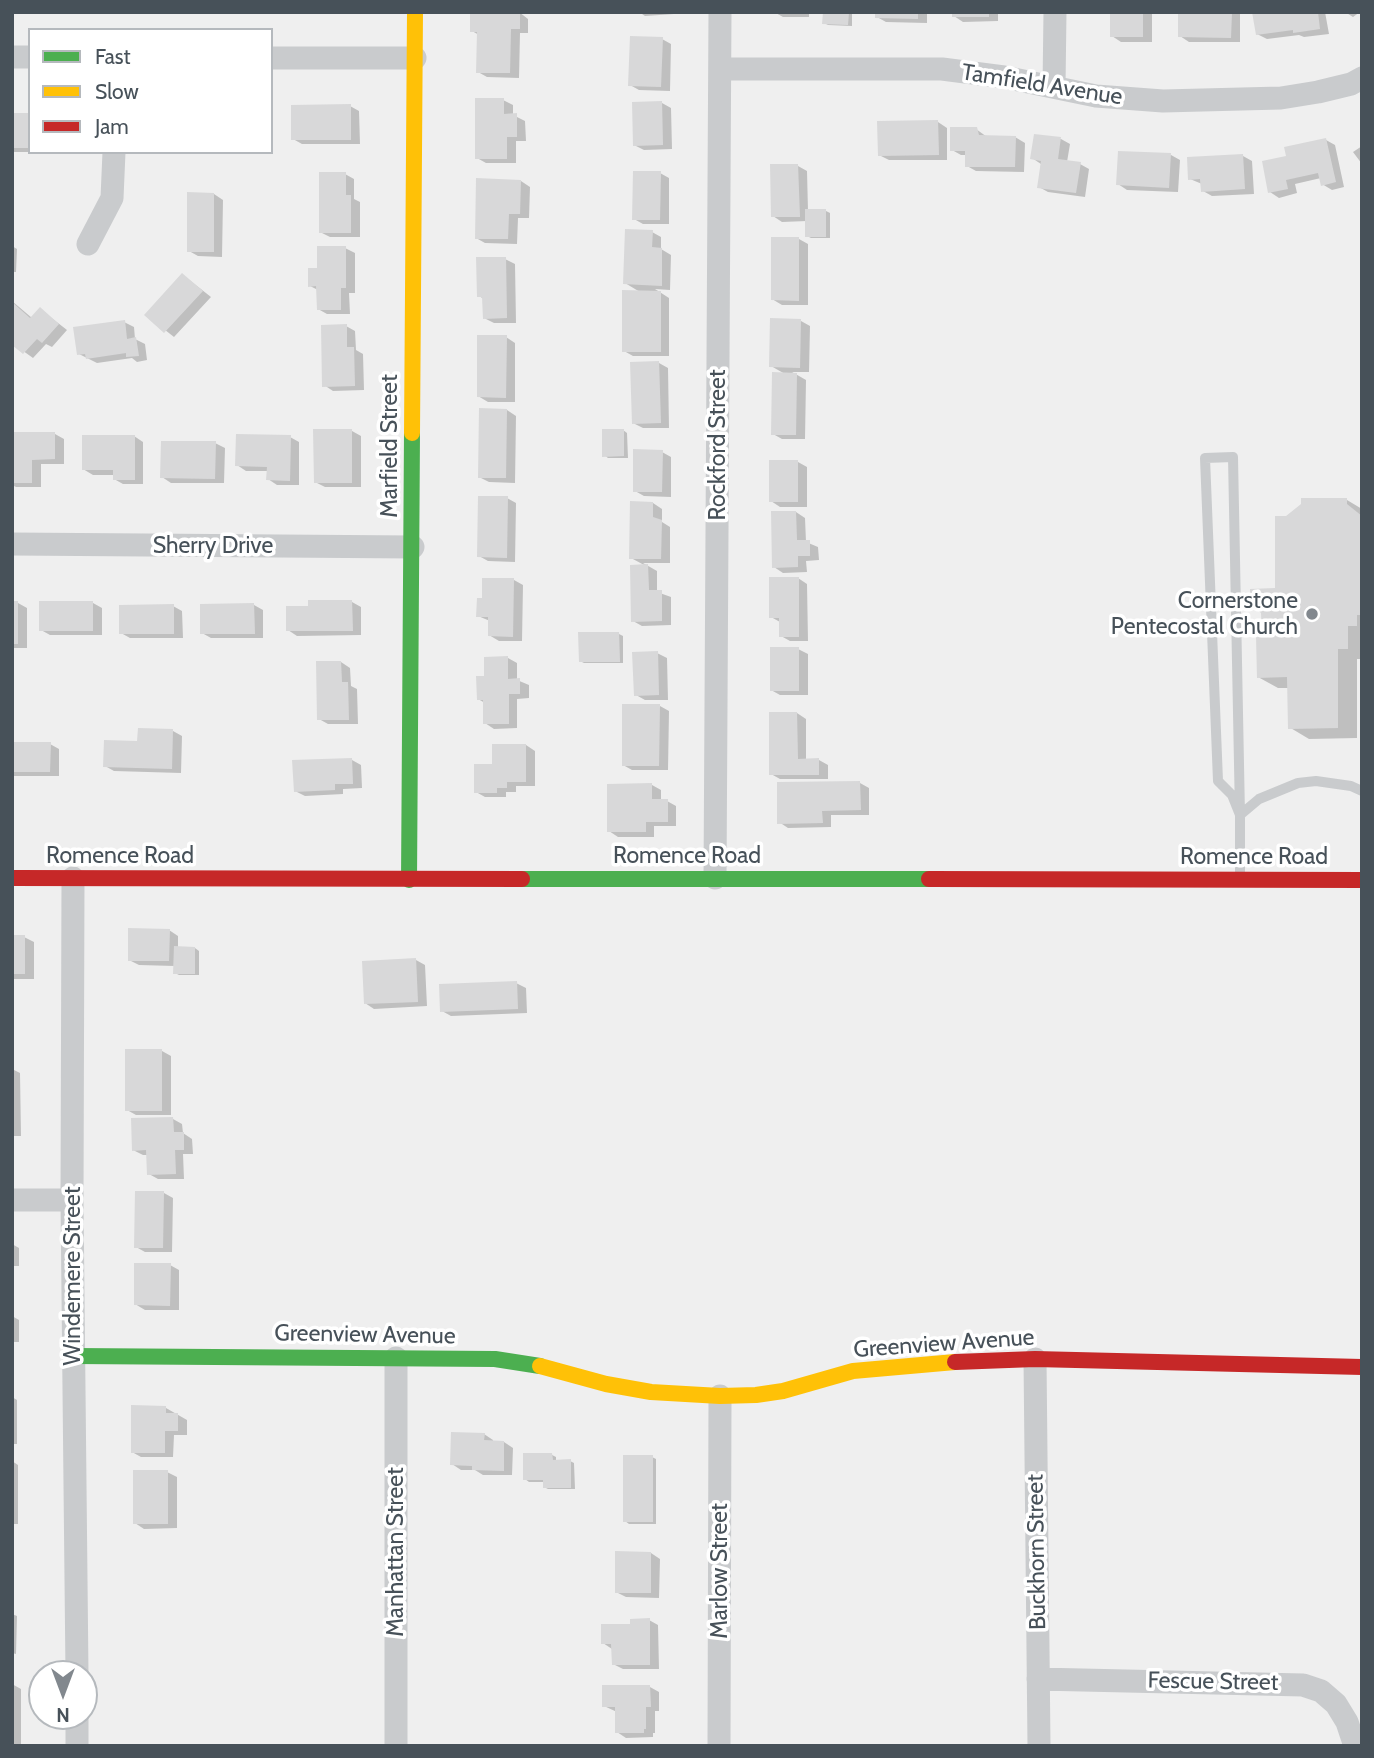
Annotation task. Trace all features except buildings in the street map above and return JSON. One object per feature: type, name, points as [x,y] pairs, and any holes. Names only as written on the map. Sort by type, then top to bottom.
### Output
[{"type":"street","name":"Marfield Street","points":[[409,880],[415,12]]},
{"type":"street","name":"Rockford Street","points":[[715,878],[720,12]]},
{"type":"street","points":[[1054,87],[1055,12]]},
{"type":"street","points":[[273,58],[415,58]]},
{"type":"street","name":"Tamfield Avenue","points":[[720,69],[942,69],[1004,77],[1096,96],[1163,101],[1281,98],[1318,92],[1362,78]]},
{"type":"street","points":[[88,244],[112,198],[114,154]]},
{"type":"street","name":"Sherry Drive","points":[[12,544],[413,547]]},
{"type":"street","name":"Romence Road","points":[[12,878],[1362,880]]},
{"type":"street","name":"Windemere Street","points":[[73,878],[72,1200],[77,1660]]},
{"type":"street","points":[[12,1200],[72,1200]]},
{"type":"street","name":"Greenview Avenue","points":[[74,1356],[495,1359],[533,1364],[606,1384],[651,1392],[720,1396],[783,1391],[853,1371],[920,1364],[1035,1359],[1362,1367]]},
{"type":"street","name":"Manhattan Street","points":[[396,1358],[396,1746]]},
{"type":"street","name":"Buckhorn Street","points":[[1035,1359],[1039,1746]]},
{"type":"street","name":"Marlow Street","points":[[719,1746],[720,1396]]},
{"type":"street","name":"Fescue Street","points":[[1038,1679],[1303,1685],[1321,1690],[1336,1703],[1347,1722],[1355,1746]]},
{"type":"lane","points":[[1240,816],[1232,795],[1218,781],[1205,458],[1233,457],[1240,816],[1240,880]]},
{"type":"lane","points":[[1240,816],[1259,799],[1298,783],[1332,782],[1362,791]]},
{"type":"traffic: fast","points":[[409,880],[412,433]]},
{"type":"traffic: fast","points":[[522,879],[929,879]]},
{"type":"traffic: fast","points":[[74,1356],[495,1359],[540,1366]]},
{"type":"traffic: slow","points":[[412,433],[415,12]]},
{"type":"traffic: slow","points":[[540,1366],[606,1384],[651,1392],[720,1396],[783,1391],[853,1371],[955,1362]]},
{"type":"traffic: jam","points":[[12,878],[522,879]]},
{"type":"traffic: jam","points":[[929,879],[1362,880]]},
{"type":"traffic: jam","points":[[955,1362],[1035,1359],[1362,1367]]},
{"type":"place","name":"Cornerstone Pentecostal Church","points":[[1312,614]]}]
